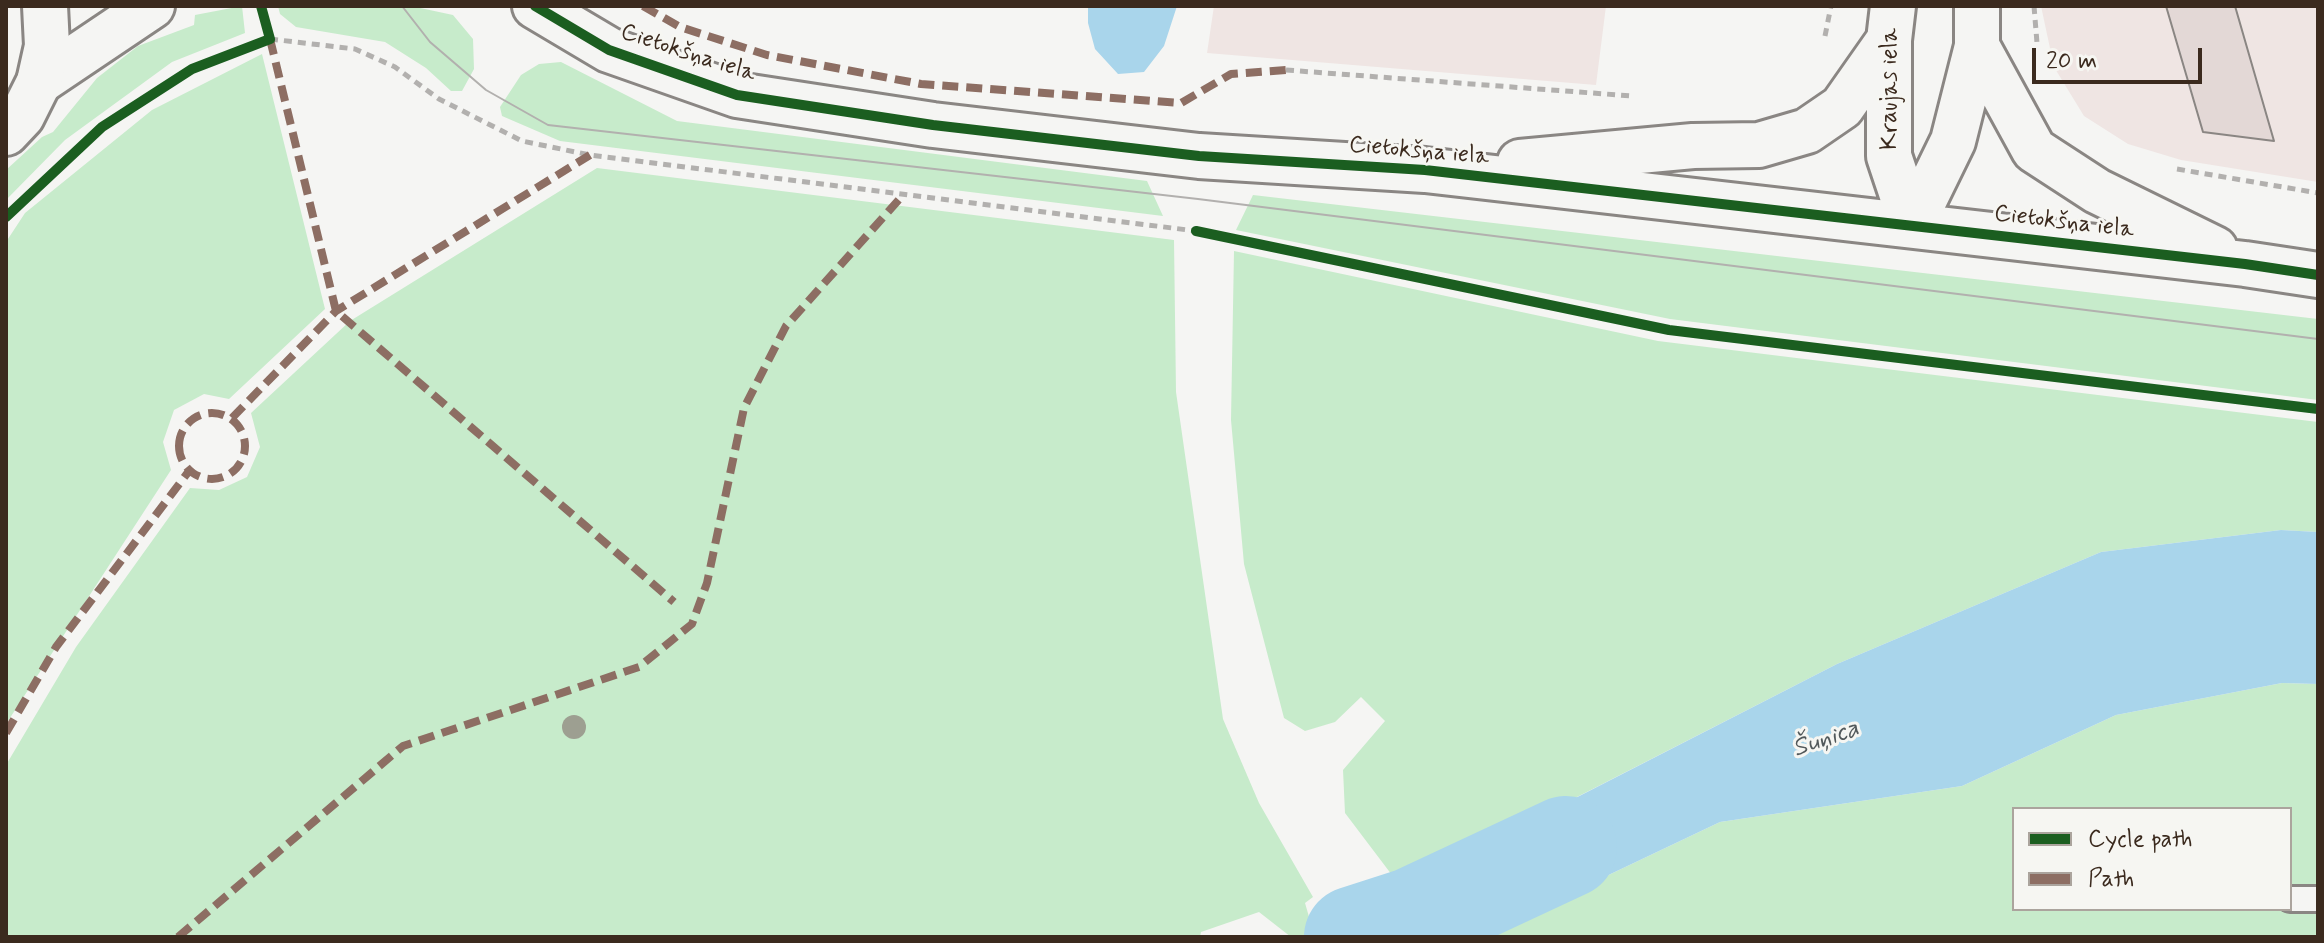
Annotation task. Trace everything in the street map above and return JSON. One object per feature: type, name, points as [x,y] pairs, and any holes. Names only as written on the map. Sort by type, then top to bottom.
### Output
[{"type":"street","points":[[6,133],[22,116],[39,82],[47,46],[45,6]]},
{"type":"street","points":[[39,82],[152,6]]},
{"type":"street","name":"Cietokšņa iela","points":[[535,6],[609,50],[737,95],[933,125],[1199,156],[1425,170],[2245,264],[2318,275]]},
{"type":"street","points":[[1425,170],[1693,146],[1759,145],[1807,131],[1842,107],[1891,23]]},
{"type":"street","name":"Kraujas iela","points":[[1891,23],[1889,156],[1912,225]]},
{"type":"street","points":[[1912,225],[1953,141],[1977,26]]},
{"type":"street","points":[[1977,26],[2034,150],[2097,191],[2245,264]]},
{"type":"lane","points":[[2292,899],[2318,899]]},
{"type":"path","points":[[1823,47],[1831,6]]},
{"type":"path","points":[[2034,6],[2038,45]]},
{"type":"path","points":[[257,44],[270,39],[355,49],[395,67],[439,99],[522,141],[590,155],[1211,235]]},
{"type":"path","points":[[1286,70],[1637,97]]},
{"type":"path","points":[[2171,168],[2318,193]]},
{"type":"shaded area","points":[[1214,6],[1606,6],[1596,85],[1207,53]]},
{"type":"shaded area","points":[[2041,6],[2318,6],[2318,182],[2181,160],[2128,144],[2084,116],[2054,67]]},
{"type":"green space","points":[[242,6],[245,33],[172,62],[65,140],[6,200],[6,170],[42,137],[53,132],[97,78],[138,46],[194,25],[195,15]]},
{"type":"green space","points":[[278,6],[411,6],[453,15],[473,39],[474,69],[462,91],[451,91],[426,68],[385,42],[296,27],[280,14]]},
{"type":"green space","points":[[262,54],[325,309],[229,399],[204,394],[174,410],[163,442],[171,470],[6,724],[6,242],[25,213],[152,110]]},
{"type":"green space","points":[[561,62],[677,121],[1147,181],[1163,216],[560,141],[502,116],[500,107],[521,75],[539,64]]},
{"type":"green space","points":[[597,168],[1174,240],[1176,392],[1223,719],[1259,803],[1313,897],[1305,903],[1314,934],[1291,937],[1259,912],[1201,932],[1200,937],[6,937],[6,765],[76,647],[190,488],[219,490],[247,477],[260,447],[251,413],[350,321]]},
{"type":"green space","points":[[1253,195],[2318,319],[2318,400],[1670,319],[1236,230]]},
{"type":"green space","points":[[1234,251],[1658,341],[2318,422],[2318,532],[2281,530],[2101,552],[1837,664],[1401,887],[1345,813],[1343,770],[1385,721],[1361,697],[1335,722],[1305,731],[1284,718],[1244,564],[1231,420]]},
{"type":"green space","points":[[2282,683],[2318,684],[2318,937],[1492,937],[1497,928],[1720,822],[1962,786],[2116,715]]},
{"type":"water","points":[[1088,6],[1177,6],[1164,46],[1144,72],[1118,74],[1095,49],[1088,23]]},
{"type":"water","points":[[2281,530],[2318,532],[2318,684],[2282,683],[2116,715],[1962,786],[1720,822],[1497,928],[1445,921],[1436,898],[1474,850],[1837,664],[2101,552]]},
{"type":"building","points":[[2166,6],[2235,6],[2274,141],[2203,132]]},
{"type":"waterway","name":"Šuņica","points":[[1355,937],[1414,918],[1566,847]]},
{"type":"tram line","points":[[402,6],[430,42],[486,90],[548,125],[1198,199],[2318,339]]},
{"type":"marked path","points":[[643,6],[680,27],[767,55],[921,84],[1181,103],[1231,74],[1286,70]]},
{"type":"marked path","points":[[270,39],[336,311],[674,602]]},
{"type":"marked path","points":[[232,418],[336,311],[590,155]]},
{"type":"marked path","points":[[178,937],[403,746],[639,667],[692,624],[707,583],[744,408],[786,326],[904,194]]},
{"type":"marked path","points":[[205,413],[219,413],[231,418],[240,427],[245,446],[243,459],[236,470],[219,479],[205,479],[193,474],[184,465],[179,453],[179,439],[184,427],[193,418],[205,413]]},
{"type":"marked path","points":[[6,733],[56,647],[189,471]]},
{"type":"cycle path","points":[[6,217],[102,127],[192,69],[270,39],[261,6]]},
{"type":"cycle path","points":[[535,6],[609,50],[737,95],[933,125],[1199,156],[1425,170],[2245,264],[2318,275]]},
{"type":"cycle path","points":[[1196,231],[1669,330],[2318,409]]}]
